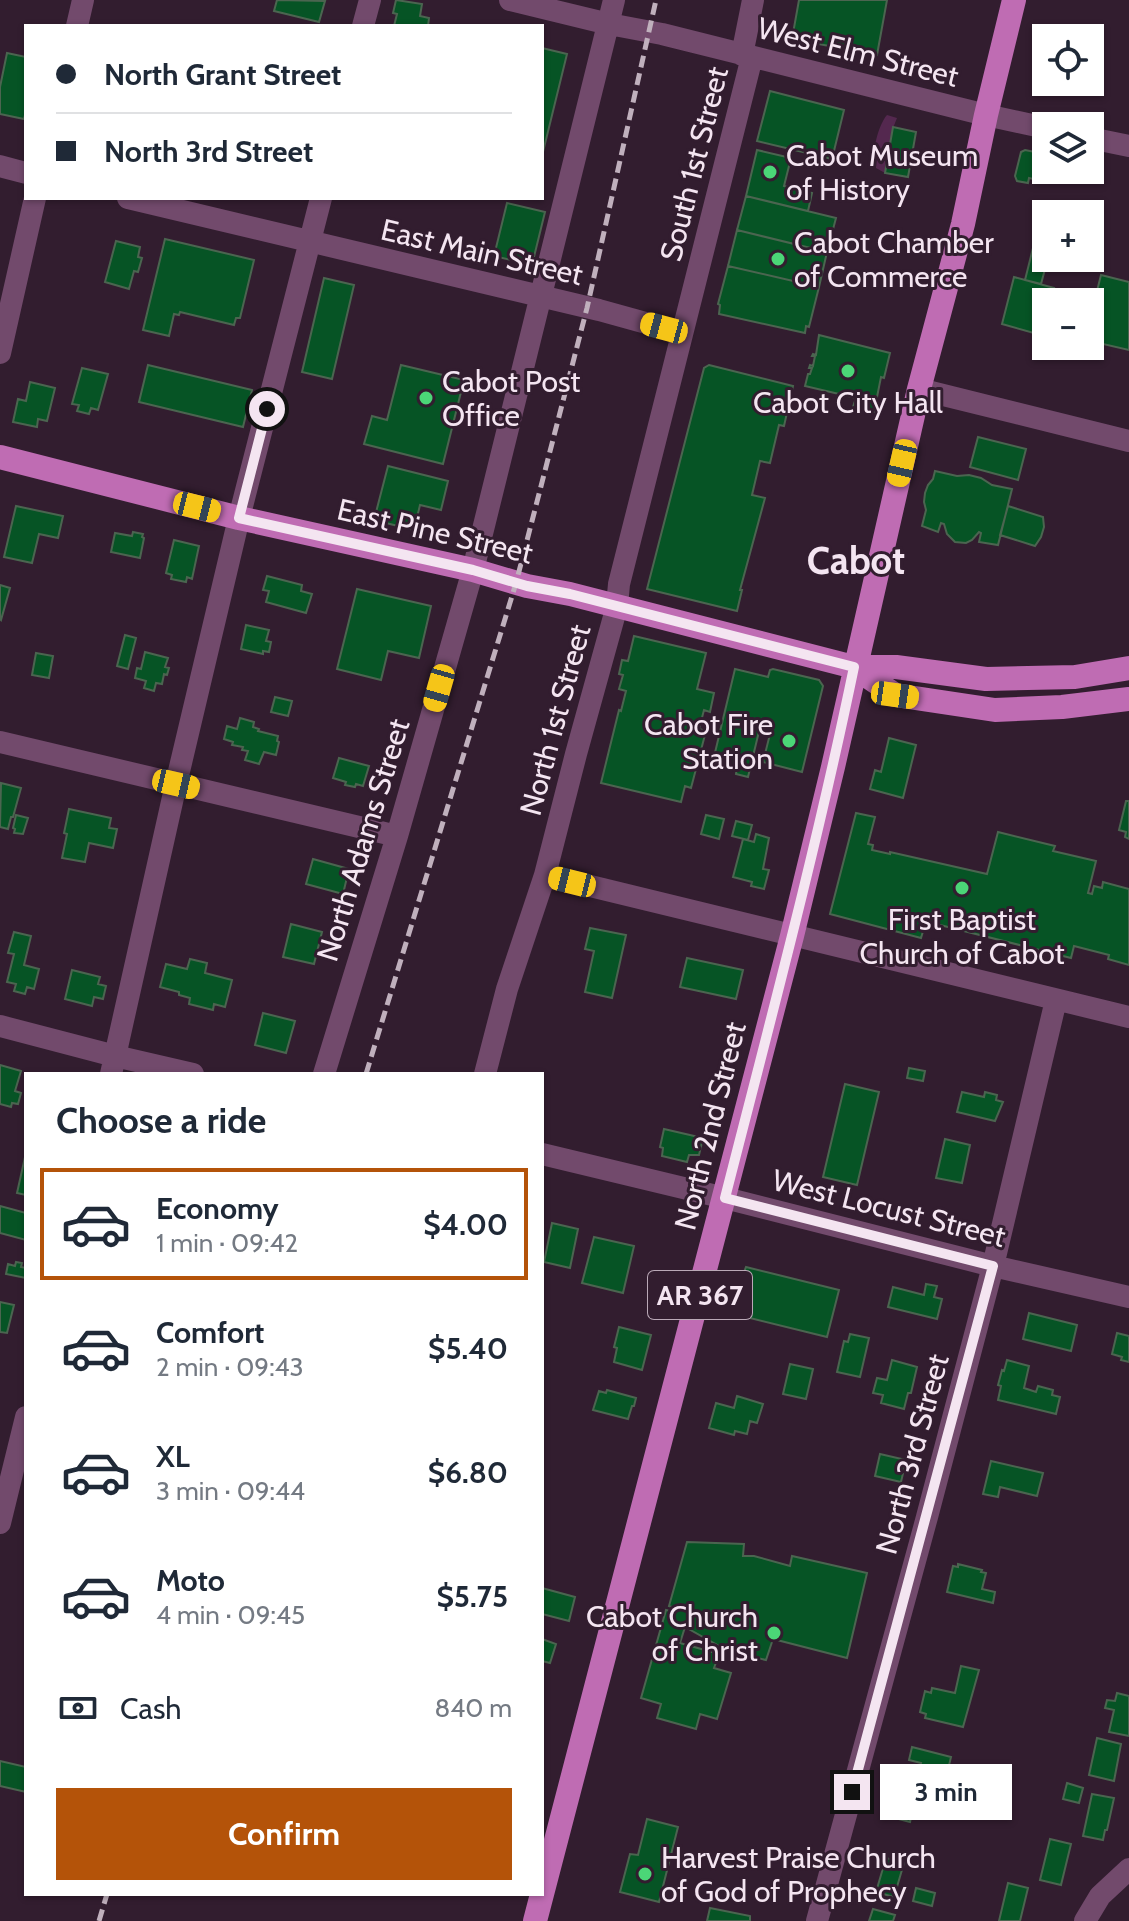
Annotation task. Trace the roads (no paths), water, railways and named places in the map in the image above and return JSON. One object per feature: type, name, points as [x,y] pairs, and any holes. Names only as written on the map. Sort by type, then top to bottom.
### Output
[{"type":"main road","name":"AR 367","points":[[919,389],[963,224],[1014,0]]},
{"type":"main road","name":"North 2nd Street","points":[[544,1887],[792,936],[919,389]]},
{"type":"main road","name":"East Pine Street","points":[[0,457],[239,518],[473,570],[854,667]]},
{"type":"main road","points":[[854,667],[896,667],[986,679],[1075,677],[1129,668]]},
{"type":"main road","points":[[854,667],[895,695],[995,710],[1062,707],[1129,699]]},
{"type":"main road","name":"North 2nd Street","points":[[535,1921],[542,1896]]},
{"type":"street","points":[[77,24],[83,0]]},
{"type":"street","points":[[364,24],[370,0]]},
{"type":"street","name":"West Elm Street","points":[[510,0],[1032,125]]},
{"type":"street","name":"North Adams Street","points":[[325,1072],[397,836],[473,570],[614,0]]},
{"type":"street","name":"South 1st Street","points":[[682,333],[747,56],[753,0]]},
{"type":"street","points":[[1104,141],[1129,146]]},
{"type":"street","points":[[0,166],[24,172]]},
{"type":"street","points":[[0,353],[35,200]]},
{"type":"street","name":"East Main Street","points":[[136,200],[599,310],[682,333]]},
{"type":"street","points":[[113,1065],[239,518],[320,200]]},
{"type":"street","name":"North 1st Street","points":[[486,1072],[507,989],[545,875],[617,606],[619,584],[682,333]]},
{"type":"street","points":[[919,389],[1129,441]]},
{"type":"street","points":[[0,742],[397,836]]},
{"type":"street","points":[[545,875],[1129,1017]]},
{"type":"street","name":"North 3rd Street","points":[[817,1921],[993,1266],[1056,1000]]},
{"type":"street","points":[[0,1026],[113,1065],[175,1072]]},
{"type":"street","name":"West Locust Street","points":[[544,1154],[1129,1297]]},
{"type":"street","points":[[0,1523],[24,1425]]},
{"type":"street","points":[[1085,1921],[1100,1896],[1129,1869]]},
{"type":"railway","points":[[367,1072],[516,583],[587,308],[656,0]]},
{"type":"railway","points":[[99,1921],[106,1896]]},
{"type":"place","name":"Cabot Museum of History","points":[[770,172]]},
{"type":"place","name":"Cabot Chamber of Commerce","points":[[778,259]]},
{"type":"place","name":"Cabot City Hall","points":[[848,371]]},
{"type":"place","name":"Cabot Post Office","points":[[426,398]]},
{"type":"place","name":"Cabot Fire Station","points":[[789,741]]},
{"type":"place","name":"First Baptist Church of Cabot","points":[[962,888]]},
{"type":"place","name":"Cabot Church of Christ","points":[[774,1633]]},
{"type":"place","name":"Harvest Praise Church of God of Prophecy","points":[[645,1874]]},
{"type":"district","name":"Cabot","points":[[856,560]]}]
